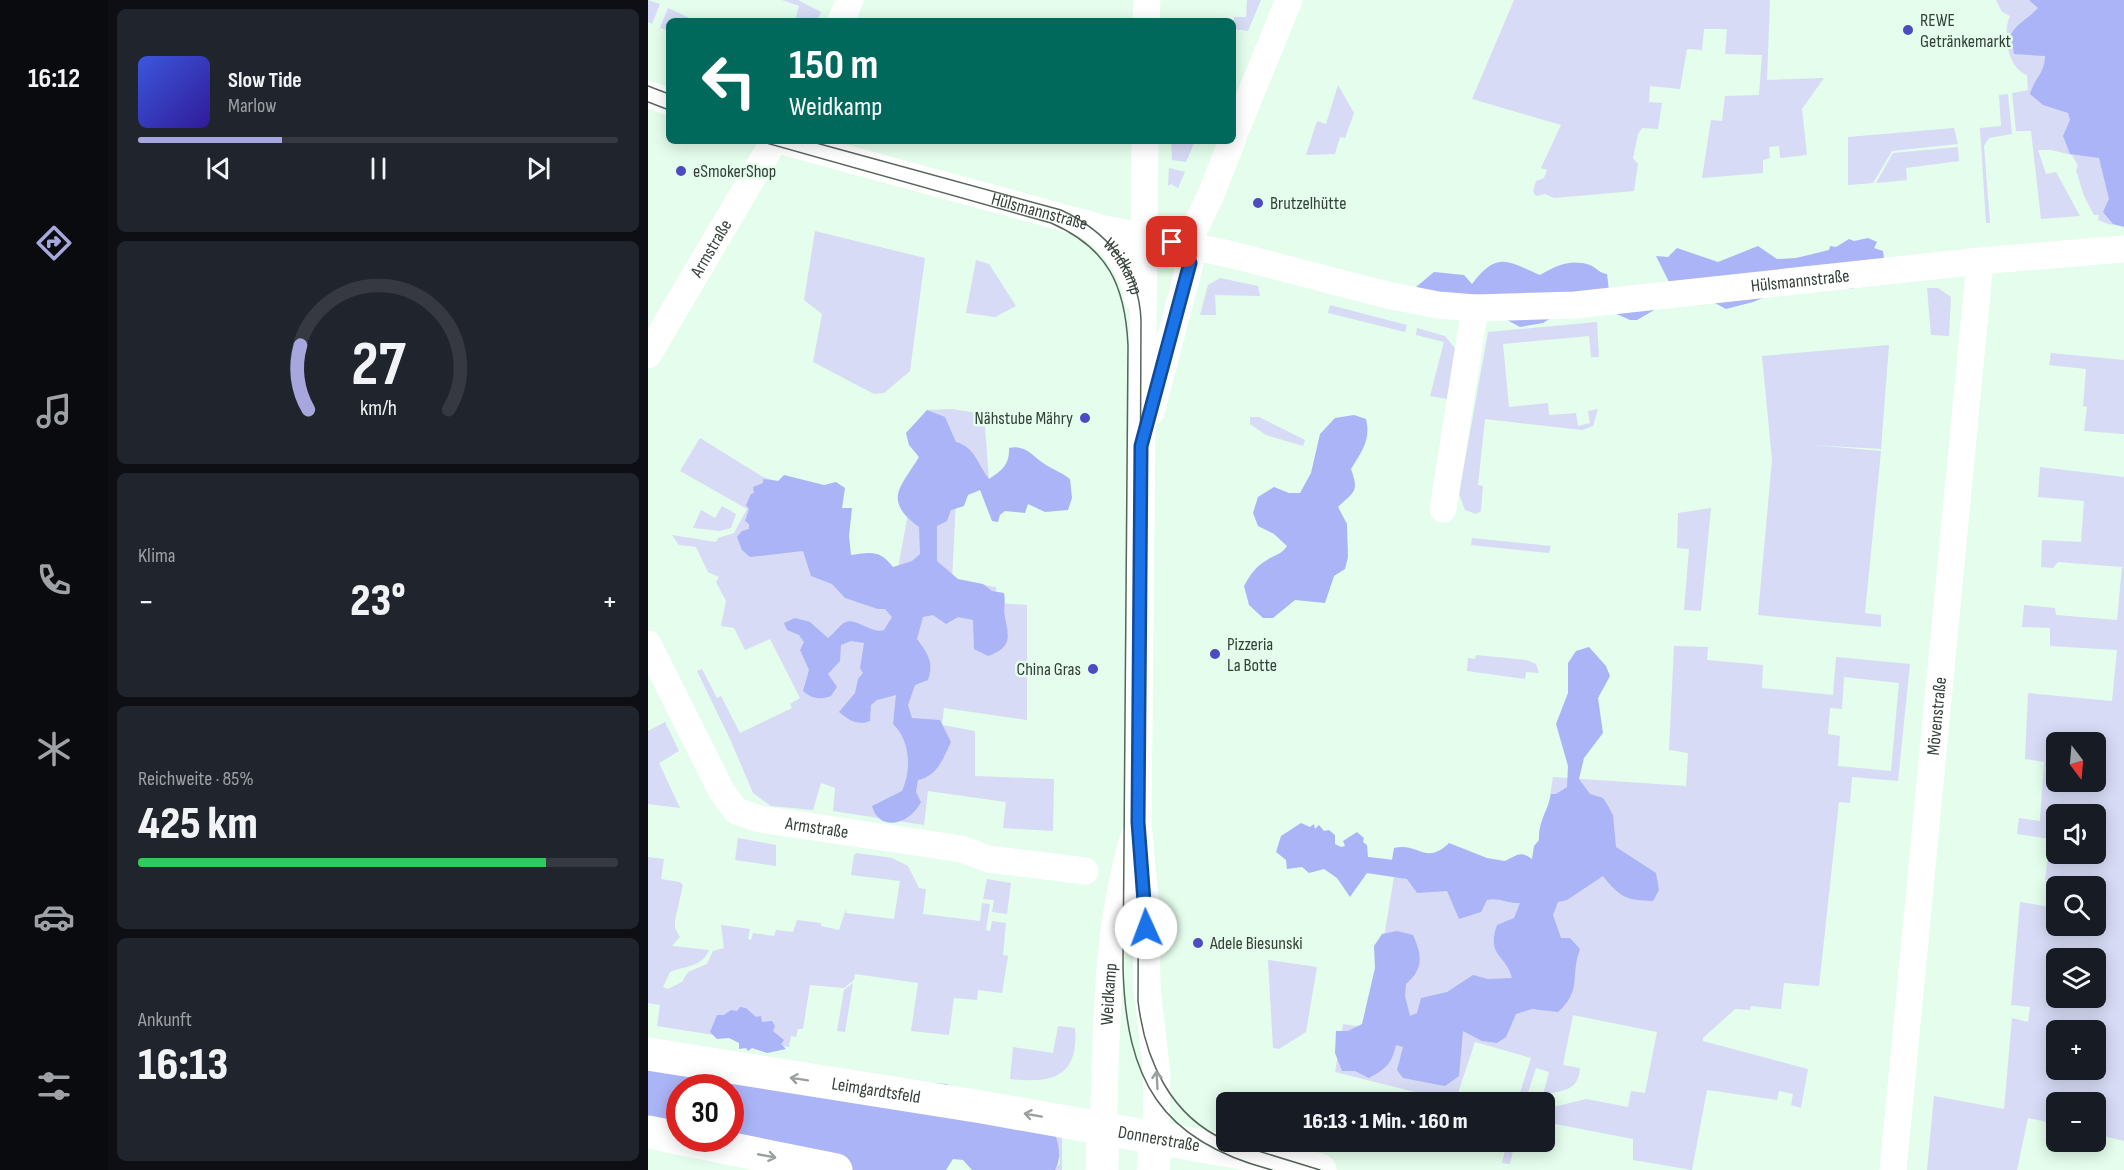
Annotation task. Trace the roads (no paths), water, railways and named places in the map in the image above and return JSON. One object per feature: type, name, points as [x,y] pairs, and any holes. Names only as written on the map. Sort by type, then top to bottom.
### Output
[{"type":"main road","name":"Leimgardtsfeld","points":[[648,1054],[1103,1128]]},
{"type":"main road","name":"Donnerstraße","points":[[1103,1128],[1286,1161],[1320,1170]]},
{"type":"main road","name":"Weidkamp","points":[[1102,1170],[1103,1128]]},
{"type":"main road","points":[[648,1132],[836,1170]]},
{"type":"main road","name":"Weidkamp","points":[[1153,1170],[1156,1138]]},
{"type":"street","points":[[842,18],[850,0]]},
{"type":"street","points":[[1146,18],[1147,0]]},
{"type":"street","points":[[1236,129],[1289,0]]},
{"type":"street","points":[[648,94],[666,101]]},
{"type":"street","name":"Armstraße","points":[[648,355],[772,144]]},
{"type":"street","name":"Hülsmannstraße","points":[[793,144],[1145,238],[1387,296],[1438,305],[1475,308],[1575,305],[1980,261],[2124,249]]},
{"type":"street","name":"Weidkamp","points":[[1145,144],[1145,238],[1141,320],[1138,822],[1146,908],[1147,988],[1157,1075],[1156,1138]]},
{"type":"street","points":[[1185,246],[1210,197],[1230,144]]},
{"type":"street","name":"Weidkamp","points":[[1086,223],[1108,242],[1126,267],[1137,292],[1141,320]]},
{"type":"street","name":"Weidkamp","points":[[1141,446],[1190,263],[1185,246],[1164,253],[1142,293]]},
{"type":"street","name":"Mövenstraße","points":[[1893,1170],[1980,261]]},
{"type":"street","points":[[1443,509],[1475,308]]},
{"type":"street","name":"Armstraße","points":[[648,644],[722,792],[736,811],[780,823],[962,849],[988,859],[1085,871]]},
{"type":"street","name":"Weidkamp","points":[[1103,1128],[1112,939],[1121,879],[1138,822]]},
{"type":"tram line","points":[[648,86],[666,93]]},
{"type":"tram line","points":[[648,102],[666,109]]},
{"type":"tram line","points":[[770,144],[1051,223],[1087,244],[1110,271],[1123,304],[1128,345],[1123,968],[1132,1042],[1142,1073],[1157,1100],[1176,1123],[1202,1142],[1234,1158],[1272,1170]]},
{"type":"tram line","points":[[820,144],[1061,210],[1106,240],[1127,268],[1134,284],[1141,320],[1138,1001],[1147,1044],[1164,1084],[1190,1117],[1216,1135]]},
{"type":"tram line","points":[[1262,1152],[1320,1170]]},
{"type":"place","name":"REWE Getränkemarkt","points":[[1908,30]]},
{"type":"place","name":"eSmokerShop","points":[[681,171]]},
{"type":"place","name":"Brutzelhütte","points":[[1258,203]]},
{"type":"place","name":"Nähstube Mähry","points":[[1085,418]]},
{"type":"place","name":"Pizzeria La Botte","points":[[1215,654]]},
{"type":"place","name":"China Gras","points":[[1093,669]]},
{"type":"place","name":"Adele Biesunski","points":[[1198,943]]}]
